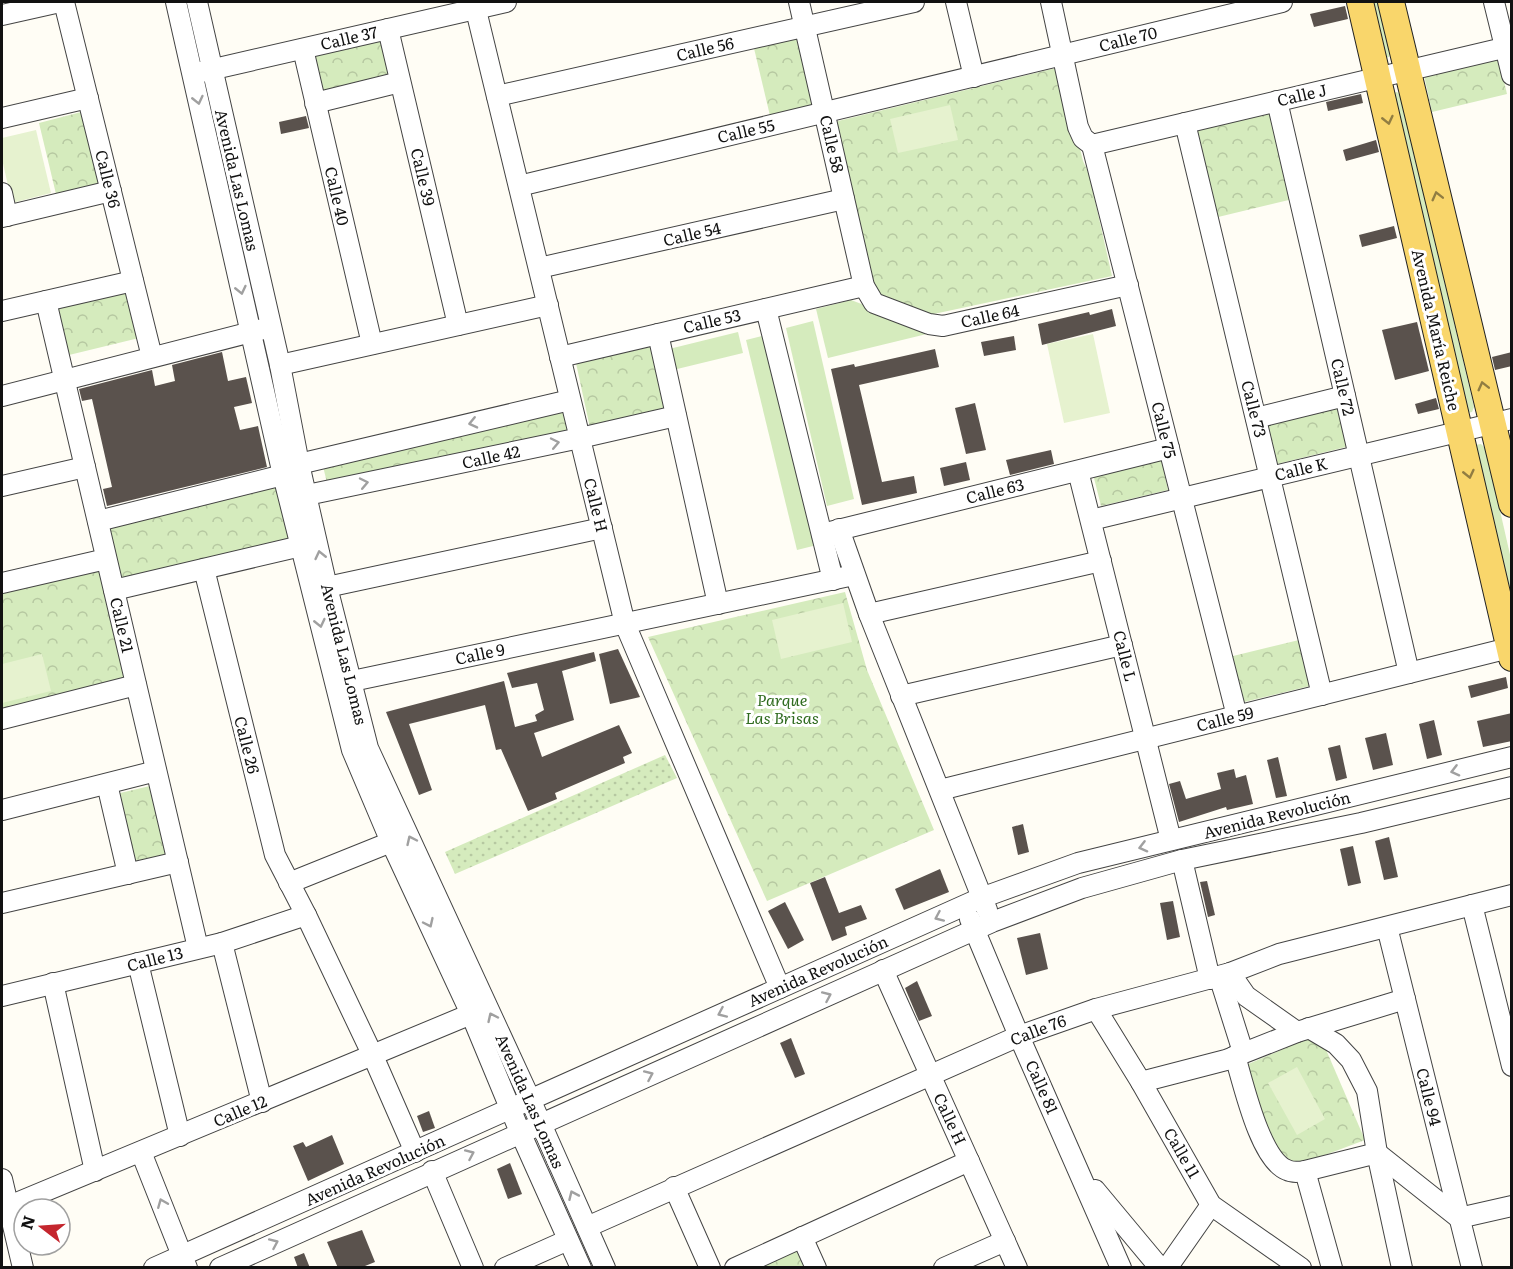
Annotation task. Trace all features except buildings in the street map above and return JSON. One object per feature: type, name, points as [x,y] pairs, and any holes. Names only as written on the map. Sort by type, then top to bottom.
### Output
[{"type":"main road","name":"Avenida María Reiche","points":[[1360,2],[1510,653]]},
{"type":"main road","name":"Avenida María Reiche","points":[[1391,2],[1407,70],[1502,421],[1512,504]]},
{"type":"street","points":[[2,15],[62,2]]},
{"type":"street","name":"Calle 36","points":[[62,2],[152,357]]},
{"type":"street","name":"Avenida Las Lomas","points":[[176,2],[250,332],[291,469],[307,495],[327,588],[352,750],[391,843],[471,1014],[580,1268]]},
{"type":"street","name":"Avenida Las Lomas","points":[[197,2],[280,365],[301,546],[343,683],[368,748],[530,1099],[605,1268]]},
{"type":"street","name":"Calle 37","points":[[193,74],[388,29],[475,5],[506,2]]},
{"type":"street","name":"Calle 58","points":[[799,2],[864,286]]},
{"type":"street","name":"Calle 56","points":[[497,96],[914,2]]},
{"type":"street","points":[[956,2],[974,77]]},
{"type":"street","name":"Calle 75","points":[[1051,2],[1077,127],[1083,138],[1092,145],[1237,716]]},
{"type":"street","name":"Calle 70","points":[[974,77],[1282,2]]},
{"type":"street","points":[[1494,2],[1508,46],[1512,75]]},
{"type":"street","name":"Calle H","points":[[475,5],[625,624],[780,988]]},
{"type":"street","name":"Calle 39","points":[[388,29],[458,325]]},
{"type":"street","name":"Calle J","points":[[1092,145],[1508,46]]},
{"type":"street","name":"Calle 40","points":[[303,49],[372,344]]},
{"type":"street","name":"Calle 55","points":[[519,186],[974,77]]},
{"type":"street","points":[[315,103],[400,82]]},
{"type":"street","points":[[2,118],[88,98]]},
{"type":"street","name":"Calle 72","points":[[1277,101],[1410,673]]},
{"type":"street","name":"Calle 73","points":[[1185,123],[1322,695]]},
{"type":"street","points":[[2,193],[4,217],[111,191]]},
{"type":"street","name":"Calle 54","points":[[539,268],[844,199]]},
{"type":"street","points":[[2,312],[133,281]]},
{"type":"street","name":"Calle 64","points":[[864,286],[874,303],[929,324],[943,326],[1128,285]]},
{"type":"street","name":"Calle 53","points":[[560,357],[864,286]]},
{"type":"street","name":"Calle 21","points":[[46,301],[198,948]]},
{"type":"street","points":[[280,365],[548,305]]},
{"type":"street","points":[[765,309],[831,531],[833,580]]},
{"type":"street","points":[[2,396],[270,327]]},
{"type":"street","points":[[657,334],[718,604]]},
{"type":"street","points":[[1256,418],[1345,396]]},
{"type":"street","points":[[98,521],[291,469],[570,400]]},
{"type":"street","name":"Calle 42","points":[[307,495],[676,416]]},
{"type":"street","name":"Calle K","points":[[1091,520],[1502,421]]},
{"type":"street","name":"Calle 63","points":[[831,531],[1169,448]]},
{"type":"street","points":[[2,486],[85,467]]},
{"type":"street","name":"Calle L","points":[[1078,471],[1171,840]]},
{"type":"street","points":[[327,588],[602,528]]},
{"type":"street","name":"Calle 81","points":[[831,531],[854,575],[940,790],[973,902],[983,925],[1019,1036],[1122,1268]]},
{"type":"street","points":[[114,590],[301,546]]},
{"type":"street","points":[[2,583],[106,559]]},
{"type":"street","points":[[869,614],[1101,561]]},
{"type":"street","name":"Calle 26","points":[[204,569],[274,855],[306,915],[415,1152]]},
{"type":"street","name":"Calle 9","points":[[343,683],[854,575]]},
{"type":"street","points":[[901,696],[1122,645]]},
{"type":"street","name":"Calle 59","points":[[940,790],[1410,673],[1510,653]]},
{"type":"street","points":[[2,719],[136,685]]},
{"type":"street","name":"Avenida Revolución","points":[[154,1268],[185,1261],[530,1099],[973,902],[1078,863],[1512,757]]},
{"type":"street","points":[[2,810],[156,771]]},
{"type":"street","points":[[107,784],[128,874]]},
{"type":"street","name":"Avenida Revolución","points":[[220,1268],[983,925],[1082,888],[1182,860],[1361,823],[1512,787]]},
{"type":"street","points":[[289,883],[391,843]]},
{"type":"street","points":[[1182,860],[1220,976],[1257,1129],[1272,1157],[1284,1170],[1295,1172],[1377,1153]]},
{"type":"street","points":[[2,903],[178,862]]},
{"type":"street","name":"Calle 76","points":[[587,1227],[1019,1036],[1096,1009],[1220,976],[1279,954],[1512,895]]},
{"type":"street","points":[[1473,905],[1512,1066]]},
{"type":"street","name":"Calle 13","points":[[2,996],[222,943],[306,915]]},
{"type":"street","name":"Calle 94","points":[[1387,927],[1472,1268]]},
{"type":"street","points":[[222,943],[262,1102]]},
{"type":"street","points":[[138,963],[180,1136]]},
{"type":"street","name":"Calle H","points":[[883,970],[1017,1268]]},
{"type":"street","points":[[1220,976],[1246,996],[1303,1030],[1336,1044],[1351,1060],[1367,1091],[1377,1153],[1402,1268]]},
{"type":"street","points":[[53,983],[95,1171]]},
{"type":"street","points":[[1142,1082],[1226,1060],[1303,1030],[1405,999]]},
{"type":"street","name":"Calle 11","points":[[1096,1009],[1142,1082],[1211,1205],[1301,1268]]},
{"type":"street","name":"Calle 12","points":[[5,1208],[471,1014]]},
{"type":"street","points":[[141,1152],[185,1261]]},
{"type":"street","points":[[1377,1153],[1459,1218],[1512,1206]]},
{"type":"street","points":[[735,1268],[969,1161]]},
{"type":"street","points":[[432,1171],[473,1268]]},
{"type":"street","points":[[1305,1171],[1332,1268]]},
{"type":"street","points":[[1082,1174],[1160,1268]]},
{"type":"street","points":[[2,1179],[5,1208],[23,1268]]},
{"type":"street","points":[[674,1187],[710,1268]]},
{"type":"street","points":[[1167,1268],[1211,1205]]},
{"type":"street","points":[[802,1237],[816,1268]]},
{"type":"street","points":[[505,1268],[568,1240]]},
{"type":"street","points":[[944,1268],[1005,1241]]},
{"type":"green space","points":[[1367,2],[1379,2],[1391,50],[1389,57],[1384,58]]},
{"type":"green space","points":[[800,33],[818,109],[771,120],[753,44]]},
{"type":"green space","points":[[386,35],[395,78],[319,95],[309,53]]},
{"type":"green space","points":[[1497,52],[1507,94],[1432,112],[1423,71]]},
{"type":"green space","points":[[1060,67],[1083,161],[1089,174],[1112,276],[929,315],[877,296],[873,289],[834,122]]},
{"type":"green space","points":[[1397,92],[1401,96],[1474,407],[1472,412],[1467,413],[1392,93]]},
{"type":"green space","points":[[950,105],[958,140],[898,153],[890,119]]},
{"type":"green space","points":[[1272,109],[1293,199],[1214,218],[1194,127]]},
{"type":"green space","points":[[85,111],[102,183],[56,194],[39,123]]},
{"type":"green space","points":[[36,130],[51,193],[12,203],[2,159],[2,138]]},
{"type":"green space","points":[[128,290],[139,338],[69,355],[57,307]]},
{"type":"green space","points":[[851,300],[935,332],[828,358],[816,309]]},
{"type":"green space","points":[[813,321],[854,499],[827,506],[786,328]]},
{"type":"green space","points":[[738,332],[743,353],[673,370],[669,349]]},
{"type":"green space","points":[[1093,334],[1110,413],[1064,423],[1047,344]]},
{"type":"green space","points":[[766,335],[817,545],[797,550],[746,340]]},
{"type":"green space","points":[[655,346],[669,411],[590,428],[576,363]]},
{"type":"green space","points":[[1338,397],[1350,446],[1273,465],[1262,416]]},
{"type":"green space","points":[[564,405],[569,430],[328,487],[322,462]]},
{"type":"green space","points":[[1481,444],[1486,449],[1511,559],[1511,618],[1475,445]]},
{"type":"green space","points":[[1161,457],[1168,490],[1101,506],[1093,474]]},
{"type":"green space","points":[[279,484],[292,539],[116,581],[103,526]]},
{"type":"green space","points":[[100,564],[128,682],[2,712],[2,588]]},
{"type":"green space","name":"Parque Las Brisas","points":[[845,592],[867,670],[934,830],[767,901],[648,637]]},
{"type":"green space","points":[[843,603],[852,642],[781,659],[772,620]]},
{"type":"green space","points":[[1299,640],[1310,686],[1240,703],[1229,657]]},
{"type":"green space","points":[[42,654],[51,691],[2,703],[2,664]]},
{"type":"green space","points":[[665,755],[677,778],[455,874],[445,852]]},
{"type":"green space","points":[[154,785],[170,854],[132,863],[116,794]]},
{"type":"green space","points":[[1311,1039],[1324,1045],[1365,1140],[1301,1164],[1294,1163],[1278,1150],[1237,1069]]},
{"type":"green space","points":[[1297,1067],[1325,1119],[1297,1135],[1268,1083]]},
{"type":"green space","points":[[800,1248],[808,1268],[754,1268]]}]
